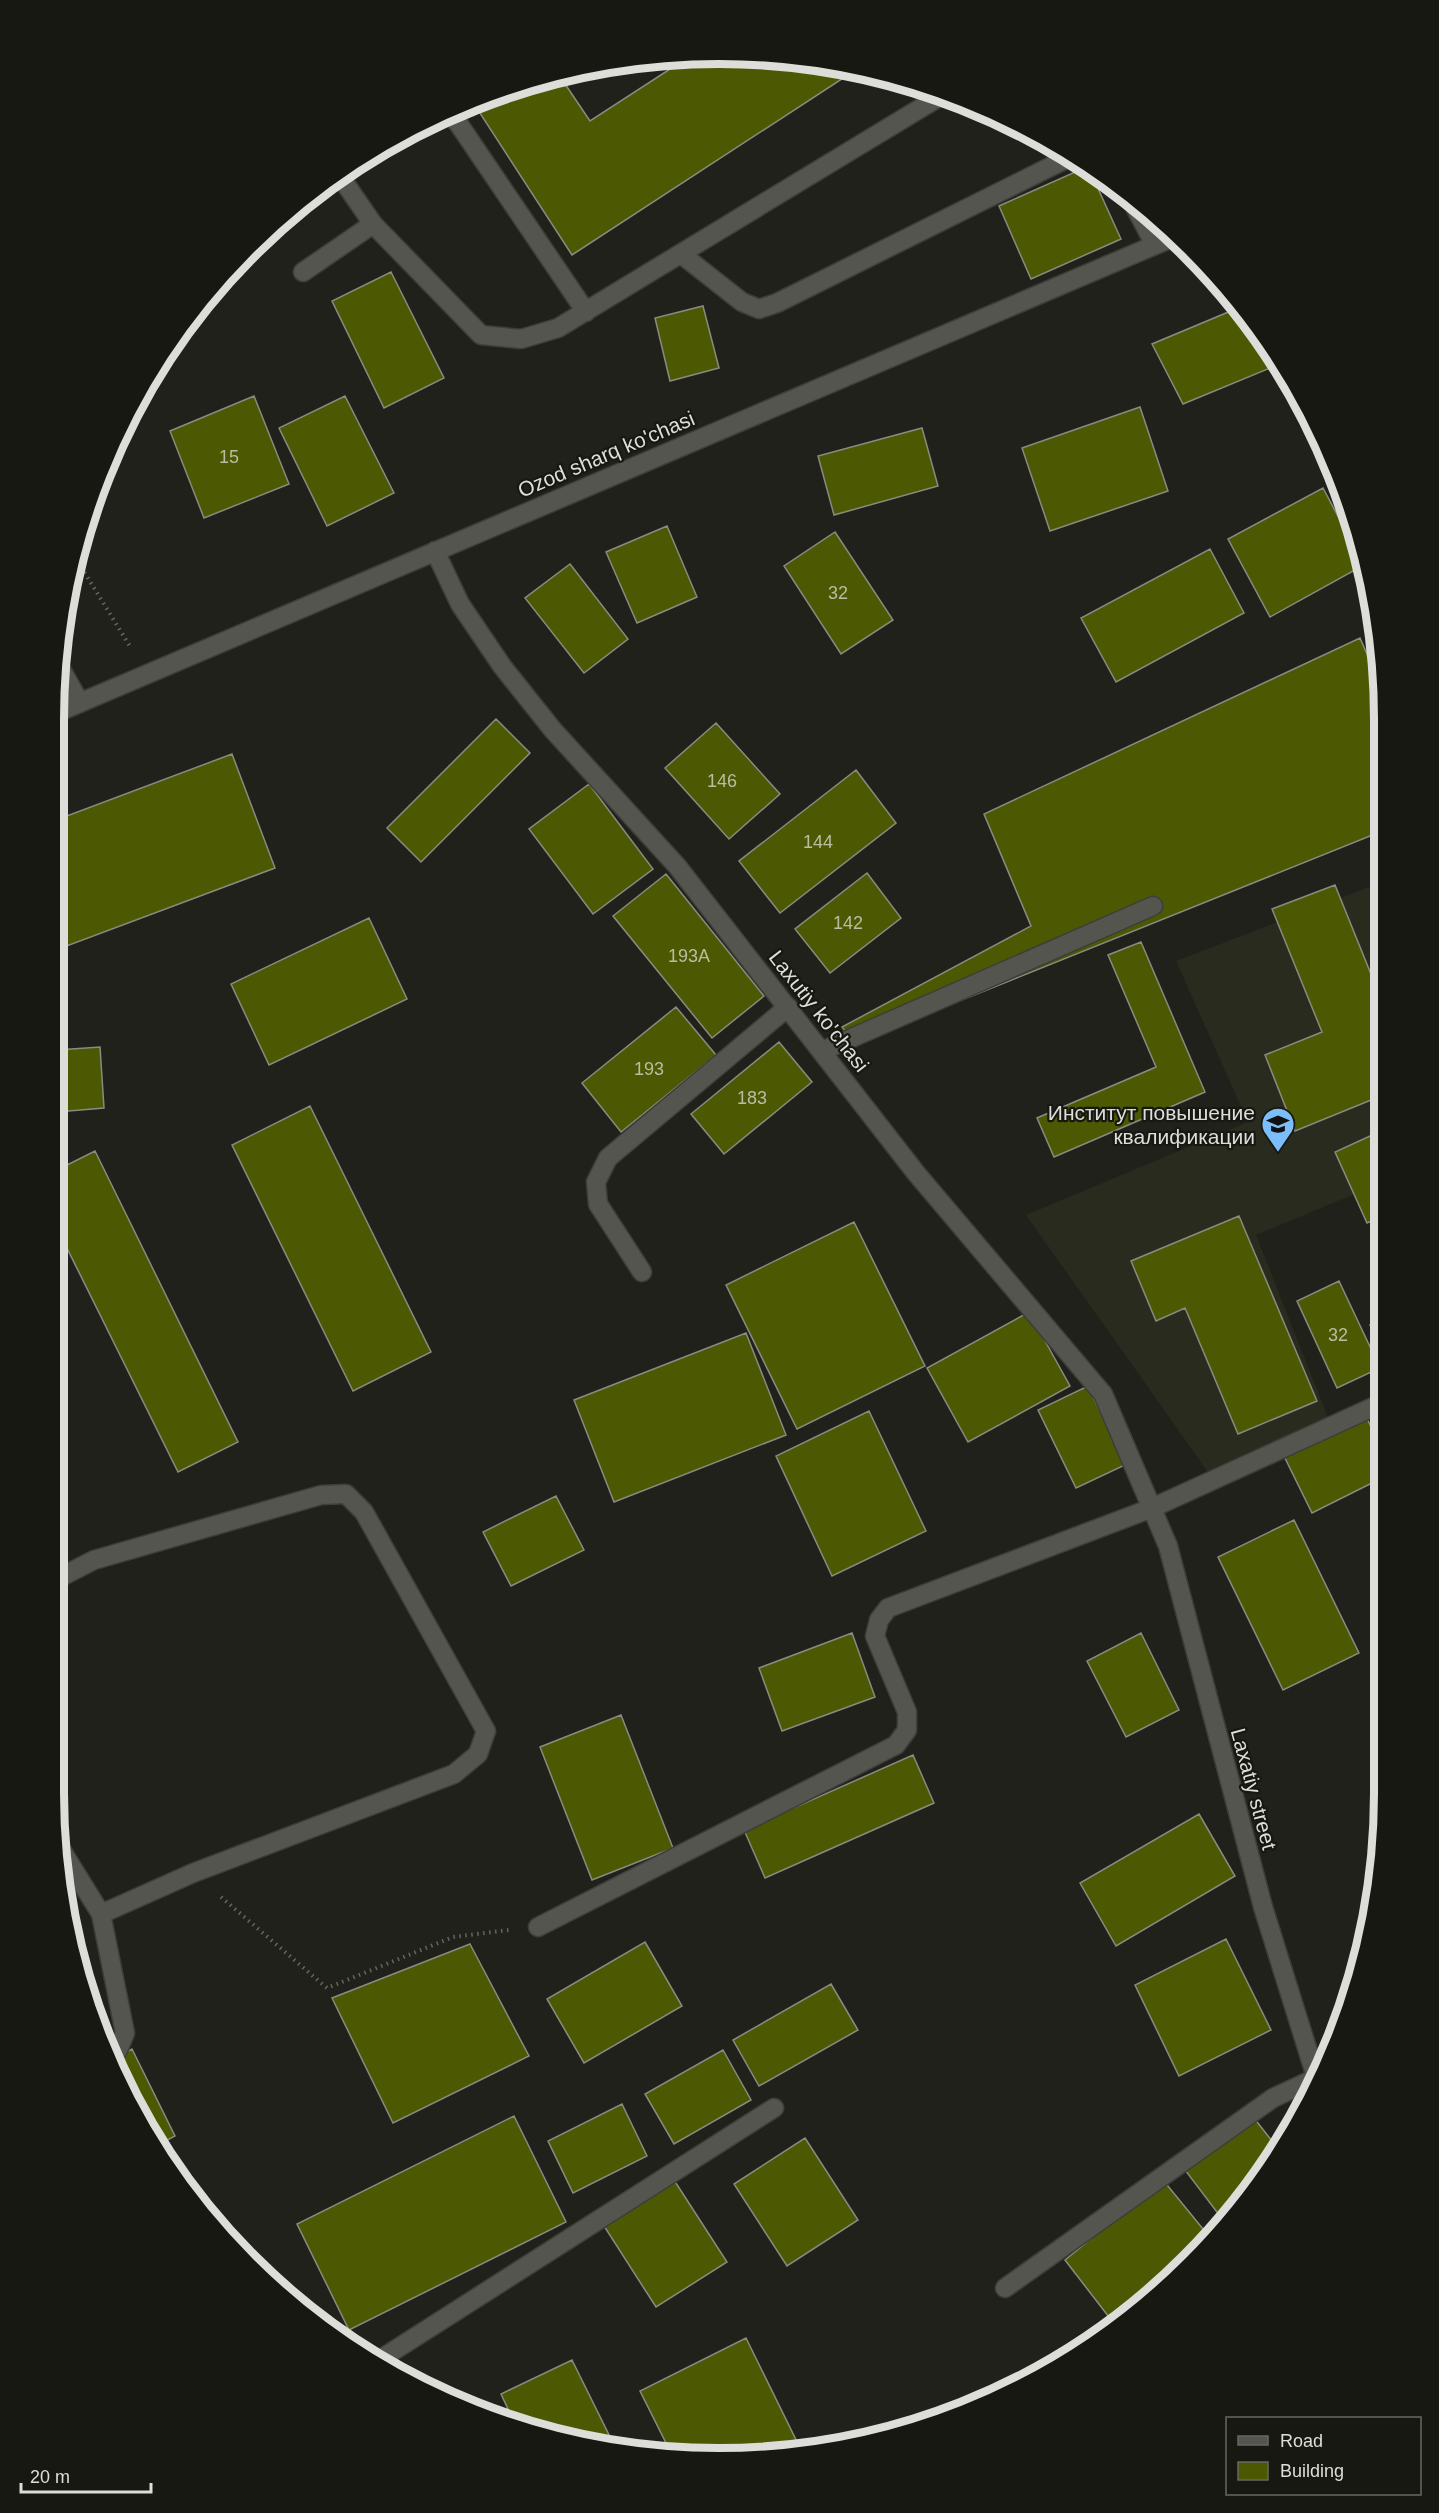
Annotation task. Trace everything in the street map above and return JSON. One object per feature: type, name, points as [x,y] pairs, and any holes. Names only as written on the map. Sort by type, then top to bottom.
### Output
[{"type":"street","points":[[345,183],[373,224],[481,335],[522,339],[558,328],[586,312],[934,100]]},
{"type":"street","points":[[455,120],[586,312]]},
{"type":"street","points":[[681,254],[742,302],[759,309],[777,303],[1061,161]]},
{"type":"street","points":[[1141,219],[1155,245]]},
{"type":"street","points":[[303,272],[373,224]]},
{"type":"street","name":"Ozod sharq ko'chasi","points":[[64,709],[1166,240]]},
{"type":"street","name":"Laxutiy ko'chasi","points":[[435,551],[460,604],[502,666],[553,730],[677,866],[916,1173],[1103,1394],[1152,1508]]},
{"type":"street","points":[[66,679],[80,703]]},
{"type":"street","points":[[822,1051],[1153,906]]},
{"type":"street","points":[[642,1272],[597,1204],[596,1182],[608,1158],[788,1007]]},
{"type":"street","points":[[538,1927],[896,1745],[907,1731],[907,1712],[874,1636],[879,1620],[888,1608],[1152,1508],[1374,1407]]},
{"type":"street","points":[[64,1575],[94,1560],[321,1495],[346,1494],[364,1512],[486,1731],[478,1754],[454,1774],[194,1874],[101,1914]]},
{"type":"street","name":"Laxatiy street","points":[[1152,1508],[1168,1546],[1263,1907],[1313,2070]]},
{"type":"street","points":[[68,1861],[101,1914],[125,2033],[117,2050]]},
{"type":"street","points":[[1005,2288],[1273,2098],[1307,2083]]},
{"type":"street","points":[[385,2356],[774,2108]]},
{"type":"path","points":[[83,568],[148,675]]},
{"type":"path","points":[[194,1874],[327,1988],[453,1937],[538,1927]]},
{"type":"shaded area","name":"Институт повышение квалификации","points":[[1374,885],[1374,1186],[1256,1235],[1331,1425],[1208,1472],[1026,1215],[1248,1122],[1176,961]]},
{"type":"building","points":[[720,64],[762,66],[845,77],[572,255],[478,111],[509,99],[565,83],[590,121],[674,66]]},
{"type":"building","points":[[1077,171],[1096,184],[1121,239],[1031,279],[999,206]]},
{"type":"building","points":[[391,272],[444,378],[384,408],[332,301]]},
{"type":"building","points":[[703,306],[719,368],[670,381],[655,318]]},
{"type":"building","points":[[1231,311],[1271,368],[1183,404],[1152,344]]},
{"type":"building","points":[[254,396],[289,484],[204,518],[170,431]]},
{"type":"building","points":[[345,396],[394,493],[327,526],[279,428]]},
{"type":"building","points":[[1140,407],[1168,491],[1050,531],[1022,448]]},
{"type":"building","points":[[922,428],[938,486],[834,515],[818,456]]},
{"type":"building","points":[[1323,488],[1347,533],[1357,569],[1270,617],[1228,539]]},
{"type":"building","points":[[667,526],[697,597],[637,623],[606,552]]},
{"type":"building","points":[[835,532],[893,620],[841,654],[784,566]]},
{"type":"building","points":[[1210,549],[1244,613],[1116,682],[1081,618]]},
{"type":"building","points":[[570,564],[628,639],[584,673],[525,598]]},
{"type":"building","points":[[1360,638],[1372,665],[1374,834],[855,1043],[842,1027],[1031,926],[984,814]]},
{"type":"building","points":[[496,719],[530,753],[421,862],[387,828]]},
{"type":"building","points":[[716,723],[780,794],[729,839],[665,768]]},
{"type":"building","points":[[232,754],[275,868],[64,947],[64,817]]},
{"type":"building","points":[[856,770],[896,823],[780,913],[739,861]]},
{"type":"building","points":[[589,784],[653,869],[593,914],[529,829]]},
{"type":"building","points":[[867,873],[901,918],[830,973],[795,929]]},
{"type":"building","points":[[666,874],[764,996],[712,1038],[613,916]]},
{"type":"building","points":[[1335,885],[1374,982],[1374,1099],[1295,1131],[1265,1055],[1322,1032],[1272,909]]},
{"type":"building","points":[[369,918],[407,999],[269,1065],[231,984]]},
{"type":"building","points":[[1141,942],[1205,1092],[1054,1157],[1037,1118],[1156,1067],[1108,955]]},
{"type":"building","points":[[676,1007],[716,1055],[621,1132],[582,1083]]},
{"type":"building","points":[[779,1042],[812,1082],[724,1154],[691,1114]]},
{"type":"building","points":[[100,1047],[104,1108],[64,1111],[64,1050]]},
{"type":"building","points":[[310,1106],[431,1352],[353,1391],[232,1145]]},
{"type":"building","points":[[1374,1134],[1374,1220],[1367,1223],[1335,1152]]},
{"type":"building","points":[[95,1151],[238,1442],[178,1472],[64,1242],[64,1166]]},
{"type":"building","points":[[1239,1216],[1317,1401],[1238,1434],[1185,1308],[1156,1321],[1131,1261]]},
{"type":"building","points":[[854,1222],[925,1366],[797,1429],[726,1285]]},
{"type":"building","points":[[1339,1281],[1374,1355],[1374,1371],[1337,1388],[1297,1301]]},
{"type":"building","points":[[1029,1312],[1070,1386],[968,1442],[927,1368]]},
{"type":"building","points":[[746,1333],[786,1435],[614,1502],[574,1400]]},
{"type":"building","points":[[1088,1386],[1125,1465],[1076,1488],[1038,1410]]},
{"type":"building","points":[[869,1411],[926,1531],[832,1576],[776,1456]]},
{"type":"building","points":[[1364,1412],[1374,1433],[1374,1482],[1312,1513],[1282,1452]]},
{"type":"building","points":[[556,1496],[584,1550],[511,1586],[483,1532]]},
{"type":"building","points":[[1294,1520],[1359,1653],[1283,1690],[1218,1557]]},
{"type":"building","points":[[852,1633],[875,1697],[782,1731],[759,1668]]},
{"type":"building","points":[[1141,1633],[1179,1710],[1126,1737],[1087,1661]]},
{"type":"building","points":[[621,1715],[673,1848],[592,1880],[540,1747]]},
{"type":"building","points":[[913,1755],[934,1803],[765,1878],[744,1830]]},
{"type":"building","points":[[1199,1814],[1235,1876],[1116,1946],[1080,1883]]},
{"type":"building","points":[[1226,1939],[1271,2030],[1179,2076],[1135,1985]]},
{"type":"building","points":[[645,1942],[682,2006],[584,2063],[547,1999]]},
{"type":"building","points":[[470,1944],[529,2056],[393,2123],[332,1998]]},
{"type":"building","points":[[831,1984],[858,2030],[759,2086],[733,2040]]},
{"type":"building","points":[[96,1995],[106,2018],[104,2019]]},
{"type":"building","points":[[132,2049],[175,2136],[165,2141],[152,2121],[119,2056]]},
{"type":"building","points":[[723,2050],[751,2100],[674,2144],[645,2094]]},
{"type":"building","points":[[622,2104],[647,2156],[573,2193],[548,2141]]},
{"type":"building","points":[[514,2116],[566,2222],[349,2330],[297,2224]]},
{"type":"building","points":[[1254,2118],[1273,2143],[1220,2216],[1185,2170]]},
{"type":"building","points":[[805,2138],[858,2220],[787,2266],[734,2184]]},
{"type":"building","points":[[674,2180],[727,2262],[656,2307],[604,2226]]},
{"type":"building","points":[[1163,2180],[1206,2232],[1183,2257],[1110,2319],[1065,2260]]},
{"type":"building","points":[[746,2338],[798,2444],[720,2448],[668,2446],[640,2391]]},
{"type":"building","points":[[572,2360],[611,2439],[511,2414],[501,2394]]},
{"type":"place","name":"Институт повышение квалификации","points":[[1278,1153]]}]
